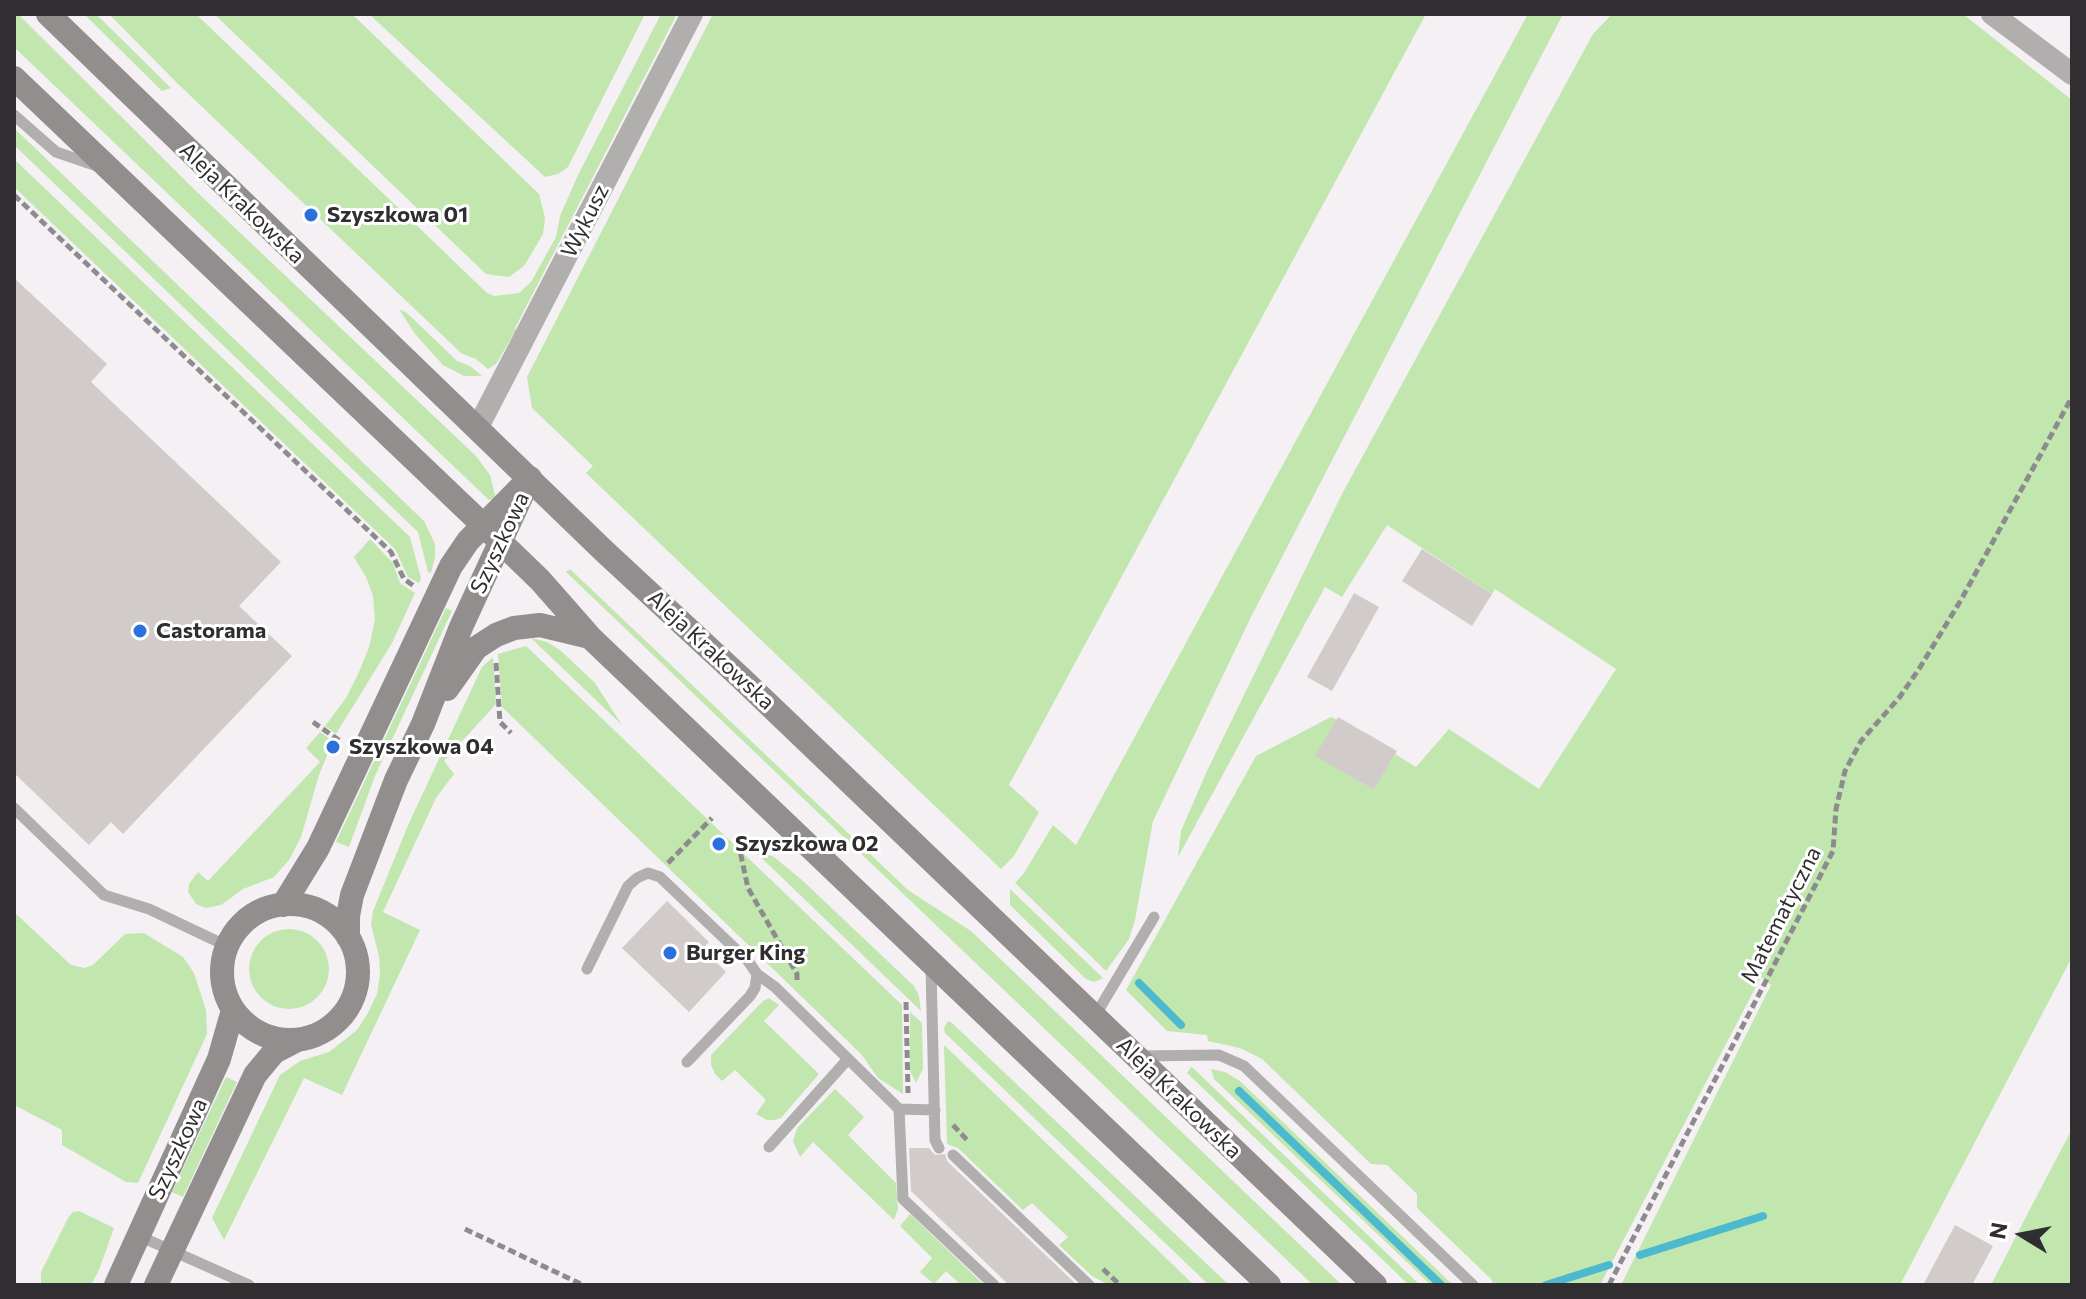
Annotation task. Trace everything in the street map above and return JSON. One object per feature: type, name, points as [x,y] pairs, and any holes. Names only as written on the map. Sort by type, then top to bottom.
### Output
[{"type":"main road","name":"Aleja Krakowska","points":[[48,14],[1375,1285]]},
{"type":"main road","points":[[14,78],[540,580],[591,638],[1269,1285]]},
{"type":"main road","name":"Szyszkowa","points":[[348,937],[352,895],[396,780],[423,724],[465,618],[492,534],[530,478]]},
{"type":"main road","name":"Szyszkowa","points":[[283,905],[318,848],[451,566],[468,541],[492,534]]},
{"type":"main road","points":[[423,724],[476,648],[496,635],[514,628],[540,625],[591,638]]},
{"type":"main road","points":[[299,905],[327,915],[348,937],[355,952],[357,986],[342,1017],[329,1028],[314,1037],[279,1040],[245,1024],[233,1010],[222,979],[227,946],[237,930],[250,918],[266,909],[299,905]]},
{"type":"main road","name":"Szyszkowa","points":[[116,1285],[219,1059],[233,1010]]},
{"type":"main road","name":"Szyszkowa","points":[[156,1285],[255,1075],[274,1052],[297,1040]]},
{"type":"street","name":"Wykusz","points":[[478,427],[692,14]]},
{"type":"street","points":[[1992,14],[2072,74]]},
{"type":"lane","points":[[14,115],[56,152],[113,171]]},
{"type":"lane","points":[[14,808],[104,895],[149,909],[227,946]]},
{"type":"lane","points":[[587,969],[628,886],[648,873],[660,877],[748,961],[757,974],[791,1002],[903,1109],[935,1110]]},
{"type":"lane","points":[[1094,1017],[1154,917]]},
{"type":"lane","points":[[931,963],[935,1140],[939,1148]]},
{"type":"lane","points":[[687,1062],[750,996],[757,974]]},
{"type":"lane","points":[[1136,1056],[1219,1055],[1244,1066],[1473,1285]]},
{"type":"lane","points":[[769,1147],[848,1059]]},
{"type":"lane","points":[[903,1109],[903,1199],[994,1285]]},
{"type":"lane","points":[[953,1155],[1030,1233],[1089,1285]]},
{"type":"lane","points":[[138,1236],[249,1285]]},
{"type":"path","points":[[14,195],[391,552],[409,584],[423,588]]},
{"type":"path","name":"Matematyczna","points":[[1609,1285],[1833,851],[1836,809],[1845,771],[1861,741],[1899,698],[1919,669],[1961,600],[2072,397]]},
{"type":"path","points":[[495,650],[500,722],[511,733]]},
{"type":"path","points":[[313,722],[340,741]]},
{"type":"path","points":[[660,877],[666,865],[712,818]]},
{"type":"path","points":[[738,842],[748,888],[797,974],[797,995],[791,1002]]},
{"type":"path","points":[[903,1109],[906,1002]]},
{"type":"path","points":[[465,1229],[583,1285]]},
{"type":"green space","points":[[14,14],[18,14],[198,193],[476,456],[490,475],[496,499],[489,500],[14,47]]},
{"type":"green space","points":[[84,14],[96,14],[171,88],[162,91]]},
{"type":"green space","points":[[109,14],[196,14],[487,293],[494,296],[519,293],[531,282],[556,237],[560,216],[578,175],[661,14],[677,14],[516,330],[496,364],[488,369],[476,359],[461,353],[177,83]]},
{"type":"green space","points":[[214,14],[352,14],[539,194],[545,218],[543,234],[524,266],[509,277],[486,274]]},
{"type":"green space","points":[[369,14],[645,14],[568,167],[558,174],[545,177]]},
{"type":"green space","points":[[713,14],[1426,14],[1009,785],[1039,812],[1014,856],[1001,869],[586,473],[593,466],[532,408],[527,377]]},
{"type":"green space","points":[[1528,14],[1563,14],[1251,617],[1153,821],[1135,920],[1129,939],[1106,971],[1015,883],[1053,825],[1076,845]]},
{"type":"green space","points":[[1612,14],[1963,14],[2072,100],[2072,957],[1900,1285],[1621,1285],[1771,985],[1761,977],[1600,1285],[1494,1285],[1417,1208],[1417,1194],[1387,1165],[1371,1164],[1262,1059],[1240,1048],[1208,1041],[1207,1035],[1167,1031],[1126,990],[1256,756],[1331,717],[1337,720],[1316,756],[1374,790],[1395,754],[1416,767],[1449,729],[1539,789],[1616,669],[1495,589],[1492,594],[1387,525],[1342,597],[1325,587],[1178,857],[1181,831],[1207,771],[1342,494],[1593,34]]},
{"type":"green space","points":[[14,128],[424,521],[435,544],[431,573],[428,572],[418,532],[14,145]]},
{"type":"green space","points":[[14,159],[410,537],[421,578],[419,583],[408,577],[395,549],[14,187]]},
{"type":"green space","points":[[399,309],[457,361],[470,366],[482,376],[464,376],[443,365],[415,334]]},
{"type":"green space","points":[[370,539],[393,563],[400,583],[415,593],[392,643],[336,734],[325,726],[346,698],[359,672],[375,620],[373,596],[354,557]]},
{"type":"green space","points":[[570,569],[908,890],[971,931],[1342,1285],[1313,1285],[566,572]]},
{"type":"green space","points":[[446,608],[452,611],[375,776],[349,847],[336,842]]},
{"type":"green space","points":[[531,638],[547,642],[560,650],[595,683],[622,725]]},
{"type":"green space","points":[[526,646],[902,1005],[903,1094],[878,1078],[862,1055],[502,707],[498,654]]},
{"type":"green space","points":[[493,657],[496,704],[444,761],[454,774],[436,798],[383,912],[420,930],[342,1095],[304,1078],[224,1240],[212,1218],[280,1075],[300,1061],[329,1052],[357,1030],[377,994],[380,975],[371,925],[373,911],[409,823],[482,667]]},
{"type":"green space","points":[[320,732],[333,741],[319,775],[301,837],[289,860],[274,877],[243,889],[221,905],[206,908],[196,904],[188,892],[189,884],[198,872],[208,881],[320,762],[306,748]]},
{"type":"green space","points":[[749,846],[774,857],[802,880],[914,986],[921,1011]]},
{"type":"green space","points":[[1010,889],[1103,978],[1094,982],[1086,979],[1010,905]]},
{"type":"green space","points":[[14,912],[71,965],[84,968],[93,965],[125,934],[144,933],[183,957],[194,973],[206,1010],[207,1034],[138,1183],[126,1182],[62,1145],[62,1130],[14,1105]]},
{"type":"green space","points":[[281,929],[297,929],[318,940],[329,961],[329,977],[318,998],[297,1009],[281,1009],[267,1003],[255,991],[249,977],[249,961],[255,947],[267,935]]},
{"type":"green space","points":[[769,998],[779,1005],[764,1021],[819,1074],[781,1118],[774,1120],[756,1114],[766,1100],[735,1070],[722,1081],[711,1065],[711,1055]]},
{"type":"green space","points":[[910,1012],[922,1023],[923,1069],[916,1083],[910,1071]]},
{"type":"green space","points":[[948,1021],[1229,1285],[1209,1285],[945,1033]]},
{"type":"green space","points":[[944,1045],[1194,1285],[1109,1285],[1092,1276],[1059,1245],[1068,1237],[1032,1203],[1023,1210],[958,1148],[947,1144]]},
{"type":"green space","points":[[1191,1067],[1420,1285],[1409,1285],[1187,1073]]},
{"type":"green space","points":[[1211,1069],[1225,1072],[1240,1081],[1453,1285],[1431,1285],[1214,1079]]},
{"type":"green space","points":[[226,1077],[237,1082],[183,1197],[172,1192]]},
{"type":"green space","points":[[835,1089],[864,1117],[848,1135],[896,1183],[898,1209],[894,1220],[813,1142],[800,1157],[793,1141],[797,1128]]},
{"type":"green space","points":[[2072,1129],[2072,1285],[1991,1285],[2030,1209]]},
{"type":"green space","points":[[79,1211],[114,1228],[99,1270],[91,1285],[41,1285],[41,1272],[68,1218]]},
{"type":"green space","points":[[910,1214],[984,1285],[961,1285],[946,1271],[934,1284],[920,1272],[932,1258],[900,1226]]},
{"type":"building","name":"Castorama","points":[[14,278],[107,364],[91,382],[281,562],[239,606],[292,656],[123,834],[111,822],[89,845],[14,773]]},
{"type":"building","points":[[1422,549],[1492,594],[1472,626],[1402,581]]},
{"type":"building","points":[[1354,593],[1379,607],[1332,691],[1307,677]]},
{"type":"building","points":[[1338,717],[1397,751],[1374,790],[1315,756]]},
{"type":"building","name":"Burger King","points":[[667,901],[709,942],[705,946],[718,958],[715,961],[726,972],[689,1012],[622,948]]},
{"type":"building","points":[[909,1148],[929,1148],[935,1155],[945,1154],[947,1161],[1077,1285],[1009,1285],[911,1191]]},
{"type":"building","points":[[1955,1225],[1993,1246],[1972,1285],[1923,1285]]},
{"type":"waterway","points":[[1139,983],[1181,1025]]},
{"type":"waterway","points":[[1239,1091],[1441,1285]]},
{"type":"waterway","points":[[1640,1255],[1763,1216]]},
{"type":"waterway","points":[[1546,1285],[1609,1265]]},
{"type":"place","name":"Szyszkowa 01","points":[[311,215]]},
{"type":"place","name":"Castorama","points":[[140,631]]},
{"type":"place","name":"Szyszkowa 04","points":[[333,747]]},
{"type":"place","name":"Szyszkowa 02","points":[[719,844]]},
{"type":"place","name":"Burger King","points":[[670,953]]}]
